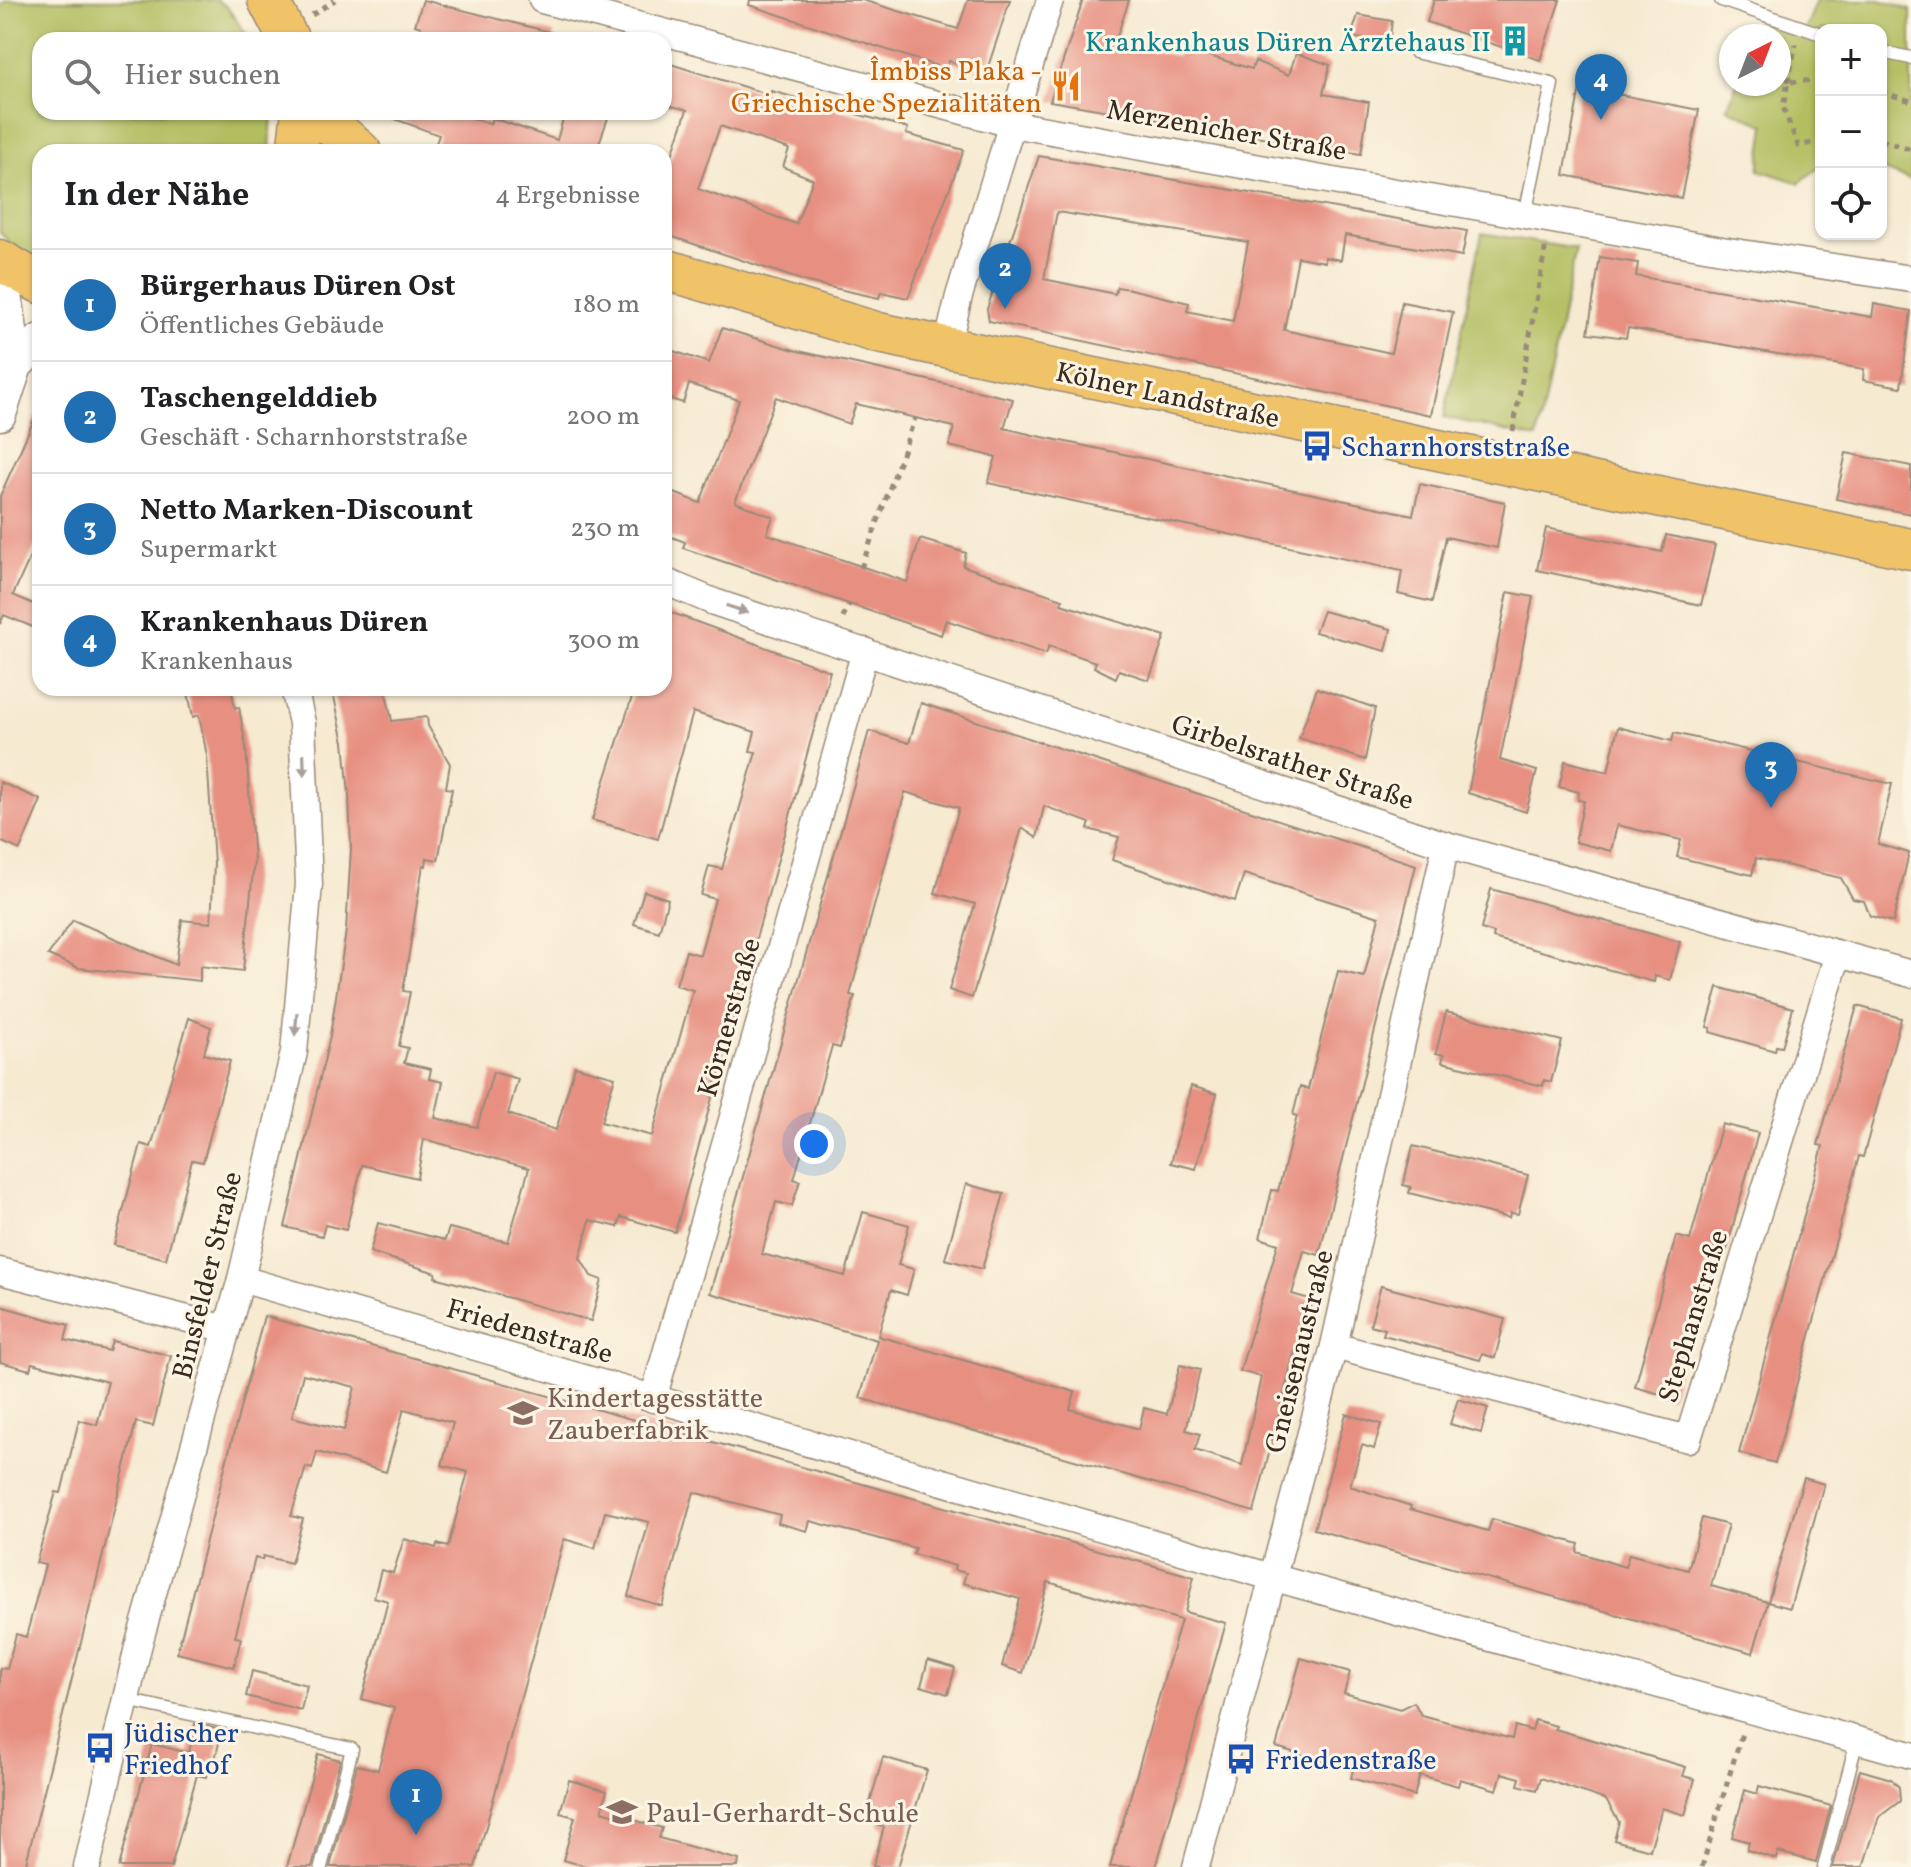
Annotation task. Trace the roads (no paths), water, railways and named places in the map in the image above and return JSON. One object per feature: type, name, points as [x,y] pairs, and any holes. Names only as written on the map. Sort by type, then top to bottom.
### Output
[{"type":"main road","points":[[268,0],[298,29]]},
{"type":"main road","points":[[298,144],[301,120]]},
{"type":"main road","points":[[325,120],[352,144]]},
{"type":"main road","points":[[0,260],[32,278]]},
{"type":"main road","name":"Kölner Landstraße","points":[[672,271],[879,333],[1911,549]]},
{"type":"street","name":"Merzenicher Straße","points":[[542,0],[663,32]]},
{"type":"street","points":[[947,347],[959,296],[1050,0]]},
{"type":"street","name":"Merzenicher Straße","points":[[672,34],[1012,124],[1911,279]]},
{"type":"street","points":[[0,260],[16,366]]},
{"type":"street","points":[[0,414],[16,366],[32,349]]},
{"type":"street","name":"Girbelsrather Straße","points":[[672,584],[714,602],[1446,845],[1911,974]]},
{"type":"street","name":"Körnerstraße","points":[[653,1399],[865,651]]},
{"type":"street","name":"Binsfelder Straße","points":[[87,1867],[126,1700],[241,1279],[294,1052],[309,884],[302,723],[296,696]]},
{"type":"street","name":"Gneisenaustraße","points":[[1196,1867],[1334,1346],[1446,845]]},
{"type":"street","name":"Stephanstraße","points":[[1334,1346],[1688,1439],[1838,954]]},
{"type":"street","points":[[0,1271],[227,1329]]},
{"type":"street","name":"Friedenstraße","points":[[241,1279],[1275,1578],[1911,1755]]},
{"type":"lane","points":[[1721,0],[1815,32]]},
{"type":"lane","points":[[1415,52],[1552,84],[1538,217]]},
{"type":"lane","points":[[1887,53],[1911,58]]},
{"type":"lane","points":[[126,1700],[352,1749],[321,1867]]},
{"type":"lane","points":[[1824,1867],[1857,1740]]},
{"type":"place","name":"Krankenhaus Düren Ärztehaus II","points":[[1515,41]]},
{"type":"place","name":"Îmbiss Plaka - Griechische Spezialitäten","points":[[1066,86]]},
{"type":"place","name":"Krankenhaus Düren","points":[[1601,120]]},
{"type":"place","name":"Taschengelddieb","points":[[1005,309]]},
{"type":"place","name":"Scharnhorststraße","points":[[1317,446]]},
{"type":"place","name":"Netto Marken-Discount","points":[[1771,808]]},
{"type":"place","name":"Kindertagesstätte Zauberfabrik","points":[[523,1413]]},
{"type":"place","name":"Jüdischer Friedhof","points":[[100,1748]]},
{"type":"place","name":"Friedenstraße","points":[[1241,1759]]},
{"type":"place","name":"Paul-Gerhardt-Schule","points":[[622,1812]]},
{"type":"place","name":"Bürgerhaus Düren Ost","points":[[416,1835]]}]
